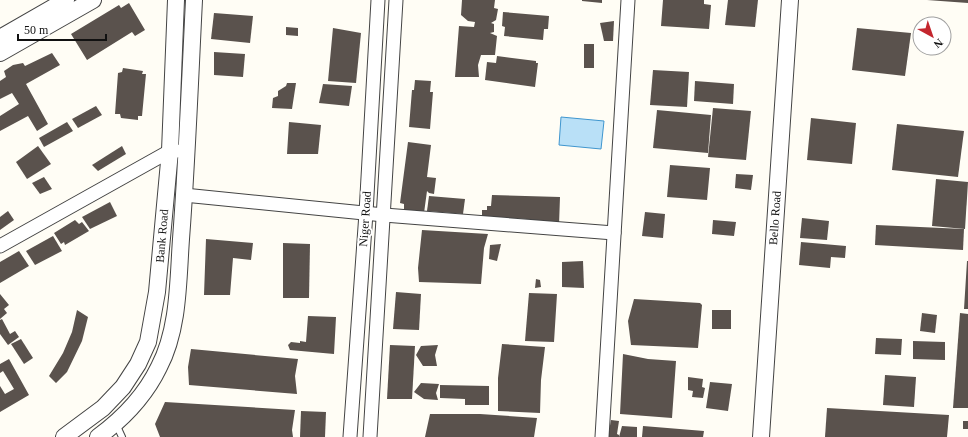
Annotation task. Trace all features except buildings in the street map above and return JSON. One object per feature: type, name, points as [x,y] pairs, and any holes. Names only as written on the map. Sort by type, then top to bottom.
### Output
[{"type":"street","points":[[0,38],[66,0]]},
{"type":"street","points":[[0,53],[93,0]]},
{"type":"street","name":"Bank Road","points":[[64,437],[103,408],[123,387],[138,364],[148,342],[157,292],[170,151],[176,0]]},
{"type":"street","name":"Bank Road","points":[[98,437],[119,430],[160,366],[170,339],[176,303],[184,195],[194,0]]},
{"type":"street","name":"Niger Road","points":[[350,437],[366,212],[378,0]]},
{"type":"street","name":"Niger Road","points":[[370,437],[396,0]]},
{"type":"street","points":[[602,437],[628,0]]},
{"type":"street","name":"Bello Road","points":[[761,437],[790,0]]},
{"type":"street","points":[[376,26],[394,27]]},
{"type":"street","points":[[0,246],[170,151],[187,150]]},
{"type":"street","points":[[184,195],[384,215],[614,233]]},
{"type":"water","points":[[561,117],[604,121],[601,149],[559,145]]}]
